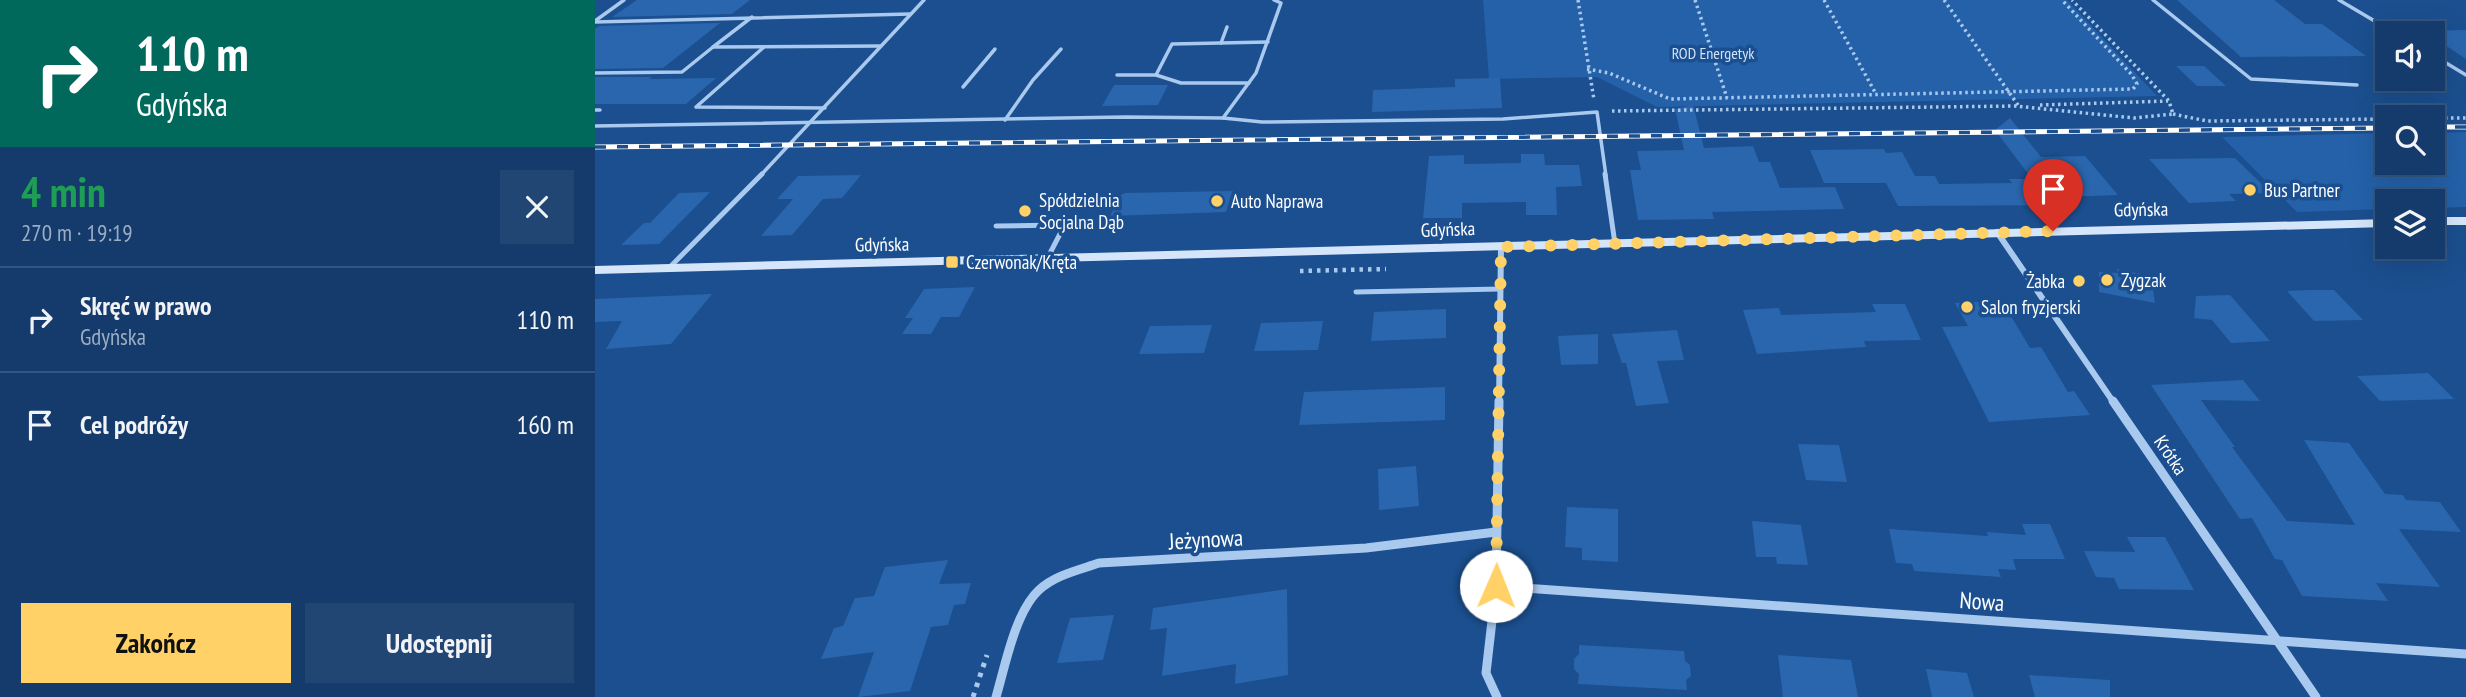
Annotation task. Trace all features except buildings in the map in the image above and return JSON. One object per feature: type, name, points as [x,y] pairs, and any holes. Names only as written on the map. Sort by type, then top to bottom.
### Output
[{"type":"main road","points":[[2445,222],[2466,221]]},
{"type":"main road","name":"Gdyńska","points":[[595,270],[2375,223]]},
{"type":"street","name":"Krótka","points":[[1997,232],[2316,697]]},
{"type":"street","points":[[1497,697],[1486,673],[1496,586],[1501,247]]},
{"type":"street","name":"Jeżynowa","points":[[996,697],[1019,625],[1036,592],[1066,574],[1099,563],[1353,549],[1496,532]]},
{"type":"street","name":"Nowa","points":[[1496,586],[2466,654]]},
{"type":"lane","points":[[595,21],[624,0]]},
{"type":"lane","points":[[669,268],[811,123],[925,0]]},
{"type":"lane","points":[[1223,118],[1256,73],[1281,3],[1274,0]]},
{"type":"lane","points":[[2153,0],[2251,79],[2357,85]]},
{"type":"lane","points":[[2339,0],[2375,21]]},
{"type":"lane","points":[[595,21],[706,21],[753,17],[910,14]]},
{"type":"lane","points":[[595,73],[682,72],[753,17]]},
{"type":"lane","points":[[1221,43],[1227,27]]},
{"type":"lane","points":[[1156,75],[1172,44],[1268,42]]},
{"type":"lane","points":[[713,47],[881,46]]},
{"type":"lane","points":[[764,47],[696,107],[825,108]]},
{"type":"lane","points":[[1005,120],[1033,79],[1061,49]]},
{"type":"lane","points":[[963,87],[995,50]]},
{"type":"lane","points":[[2445,62],[2466,75]]},
{"type":"lane","points":[[1117,75],[1156,75],[1181,83],[1249,83]]},
{"type":"lane","points":[[595,126],[1223,118],[1262,122],[1490,119],[1597,112],[1615,244]]},
{"type":"lane","points":[[996,226],[1057,225],[1061,233],[1047,259]]},
{"type":"lane","points":[[1356,292],[1500,289]]},
{"type":"path","points":[[1578,0],[1587,69],[1597,112],[2169,101]]},
{"type":"path","points":[[1695,0],[1727,98]]},
{"type":"path","points":[[1823,0],[1877,95]]},
{"type":"path","points":[[1944,0],[2018,106]]},
{"type":"path","points":[[1587,69],[1612,73],[1654,95],[1670,99],[2133,89],[2137,84],[2061,0]]},
{"type":"path","points":[[2072,0],[2169,101],[2173,114]]},
{"type":"path","points":[[2018,106],[2131,117],[2173,114],[2207,121],[2375,119]]},
{"type":"path","points":[[2445,118],[2466,118]]},
{"type":"green space","name":"ROD Energetyk","points":[[1483,0],[2067,0],[2157,96],[1657,107],[1597,77],[1489,79]]},
{"type":"green space","points":[[2466,132],[2466,207],[2445,208],[2445,189],[2375,189],[2375,209],[2297,212],[2222,137],[2375,133],[2375,175],[2445,175],[2445,133]]},
{"type":"railway","points":[[2445,127],[2466,127]]},
{"type":"railway","points":[[595,147],[2375,128]]},
{"type":"place","name":"Bus Partner","points":[[2250,190]]},
{"type":"place","name":"Auto Naprawa","points":[[1217,201]]},
{"type":"place","name":"Spółdzielnia Socjalna Dąb","points":[[1025,211]]},
{"type":"place","name":"Czerwonak/Kręta","points":[[952,262]]},
{"type":"place","name":"Zygzak","points":[[2107,280]]},
{"type":"place","name":"Żabka","points":[[2079,281]]},
{"type":"place","name":"Salon fryzjerski","points":[[1967,307]]},
{"type":"route","points":[[1496,586],[1501,247],[2053,231]]}]
